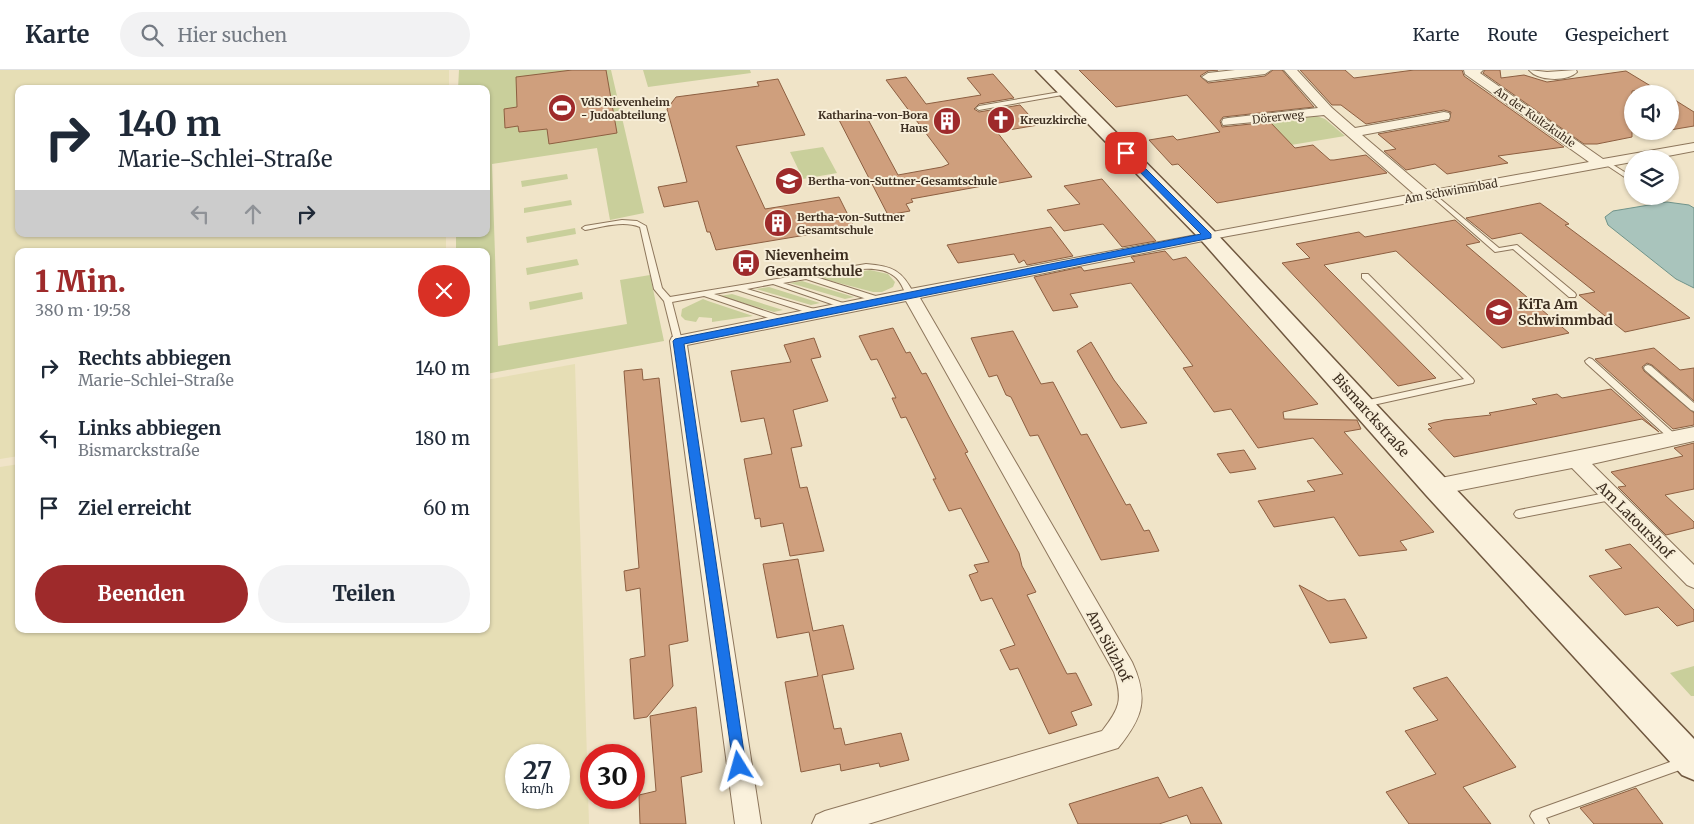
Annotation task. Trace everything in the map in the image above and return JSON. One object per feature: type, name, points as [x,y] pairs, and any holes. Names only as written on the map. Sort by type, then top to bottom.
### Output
[{"type":"street","name":"Bismarckstraße","points":[[1044,70],[1208,236],[1436,487],[1693,762]]},
{"type":"street","points":[[1208,76],[1265,70]]},
{"type":"street","name":"Dörerweg","points":[[1290,70],[1327,112],[1428,195]]},
{"type":"street","name":"An der Kultzkuhle","points":[[1471,70],[1604,164]]},
{"type":"street","points":[[1535,70],[1545,76],[1571,72],[1569,70]]},
{"type":"street","name":"Dörerweg","points":[[1228,122],[1327,112]]},
{"type":"street","points":[[1351,133],[1444,116]]},
{"type":"street","name":"Am Schwimmbad","points":[[1208,236],[1694,147]]},
{"type":"street","points":[[748,824],[678,341],[1208,236]]},
{"type":"street","name":"Am Sülzhof","points":[[825,824],[1110,740],[1128,717],[1133,694],[1119,660],[910,294]]},
{"type":"street","points":[[1436,487],[1576,460],[1694,434]]},
{"type":"street","name":"Am Latourshof","points":[[1576,460],[1694,578]]},
{"type":"lane","points":[[979,108],[1066,93]]},
{"type":"lane","points":[[1604,164],[1624,174]]},
{"type":"lane","points":[[1428,195],[1498,250],[1514,247],[1572,295]]},
{"type":"lane","points":[[585,228],[627,223],[638,223],[643,226],[658,289],[668,300],[678,341]]},
{"type":"lane","points":[[668,300],[866,266],[888,268],[905,281],[910,294]]},
{"type":"lane","points":[[1362,404],[1470,381],[1365,276]]},
{"type":"lane","points":[[805,277],[879,300]]},
{"type":"lane","points":[[772,282],[847,307]]},
{"type":"lane","points":[[736,288],[818,313]]},
{"type":"lane","points":[[704,294],[783,320]]},
{"type":"lane","points":[[1589,361],[1674,438]]},
{"type":"lane","points":[[1648,368],[1694,408]]},
{"type":"lane","points":[[1519,514],[1611,496]]},
{"type":"lane","points":[[1543,824],[1536,816],[1693,762]]},
{"type":"shaded area","points":[[0,70],[449,70],[449,85],[15,85],[15,237],[446,237],[446,248],[15,248],[15,457],[0,459]]},
{"type":"shaded area","points":[[575,364],[587,744],[580,744],[580,809],[589,809],[589,824],[0,824],[0,467],[15,465],[15,633],[490,633],[490,379]]},
{"type":"green space","points":[[459,70],[611,70],[644,213],[610,220],[597,148],[492,164],[498,346],[627,324],[620,280],[650,275],[664,341],[490,373],[490,248],[456,248],[456,237],[490,237],[490,85],[458,85]]},
{"type":"green space","points":[[643,70],[750,70],[751,73],[648,87]]},
{"type":"green space","points":[[1314,115],[1325,119],[1345,136],[1291,145],[1268,121]]},
{"type":"green space","points":[[823,147],[837,173],[803,179],[790,152]]},
{"type":"green space","points":[[567,174],[568,179],[522,187],[521,181]]},
{"type":"green space","points":[[571,200],[572,205],[524,213],[524,208]]},
{"type":"green space","points":[[575,228],[576,234],[527,243],[526,237]]},
{"type":"green space","points":[[577,259],[579,265],[527,275],[526,268]]},
{"type":"green space","points":[[870,270],[888,274],[895,282],[893,287],[882,292],[873,292],[820,278]]},
{"type":"green space","points":[[802,281],[854,297],[845,299],[790,283]]},
{"type":"green space","points":[[769,287],[820,303],[811,305],[756,289]]},
{"type":"green space","points":[[582,292],[583,299],[530,310],[529,302]]},
{"type":"green space","points":[[732,294],[783,310],[774,312],[720,296]]},
{"type":"green space","points":[[703,299],[753,316],[712,322],[712,318],[699,317],[696,322],[685,320],[681,316],[682,309]]},
{"type":"green space","points":[[1694,666],[1694,696],[1691,696],[1670,673]]},
{"type":"water","points":[[1679,204],[1694,208],[1694,288],[1676,279],[1608,225],[1605,217],[1613,211],[1649,205]]},
{"type":"building","name":"VdS Nievenheim - Judoabteilung","points":[[572,70],[606,70],[617,133],[549,144],[547,129],[519,132],[518,126],[505,128],[504,109],[517,107],[516,77]]},
{"type":"building","points":[[1079,70],[1218,70],[1208,71],[1200,76],[1208,83],[1265,76],[1273,70],[1282,70],[1314,107],[1223,117],[1220,121],[1222,127],[1270,122],[1295,148],[1313,145],[1330,160],[1366,155],[1387,173],[1217,203],[1178,164],[1172,165],[1149,140],[1173,136],[1177,140],[1220,132],[1187,95],[1116,107]]},
{"type":"building","points":[[1300,70],[1345,70],[1354,78],[1414,70],[1462,70],[1464,76],[1564,147],[1498,156],[1508,163],[1447,174],[1435,164],[1406,170],[1384,151],[1396,149],[1378,134],[1449,121],[1451,112],[1444,110],[1366,124],[1341,105],[1332,105]]},
{"type":"building","points":[[1485,70],[1500,70],[1501,78],[1524,75],[1547,82],[1626,71],[1649,85],[1624,85],[1624,139],[1597,144],[1584,144],[1483,73]]},
{"type":"building","points":[[993,74],[1014,98],[979,104],[974,109],[979,112],[1020,105],[1038,125],[997,132],[1032,177],[911,199],[913,202],[906,204],[910,211],[888,215],[837,116],[864,112],[898,175],[942,167],[949,164],[886,80],[906,77],[926,104],[981,95],[967,78]]},
{"type":"building","points":[[778,79],[805,135],[736,146],[765,209],[839,197],[854,227],[716,250],[710,232],[707,232],[698,201],[664,207],[658,187],[687,182],[667,109],[676,97],[759,86],[757,82]]},
{"type":"building","points":[[1679,103],[1694,112],[1694,126],[1679,128]]},
{"type":"building","points":[[1102,179],[1156,241],[1122,247],[1103,224],[1064,231],[1047,210],[1080,204],[1064,186]]},
{"type":"building","points":[[1540,203],[1569,224],[1565,225],[1690,318],[1625,332],[1579,295],[1595,292],[1521,233],[1492,239],[1466,218]]},
{"type":"building","points":[[1455,220],[1480,242],[1466,245],[1569,333],[1502,348],[1396,251],[1324,265],[1436,378],[1398,386],[1282,263],[1310,258],[1296,244],[1359,232],[1365,237]]},
{"type":"building","points":[[1051,227],[1073,256],[1027,265],[1024,260],[1019,263],[1014,254],[958,263],[947,245]]},
{"type":"building","points":[[1165,251],[1173,260],[1186,257],[1318,404],[1283,412],[1284,419],[1357,420],[1361,429],[1344,432],[1434,532],[1400,541],[1407,550],[1359,556],[1334,517],[1274,527],[1258,501],[1315,491],[1307,481],[1343,474],[1313,438],[1258,448],[1231,409],[1214,412],[1183,368],[1193,366],[1131,283],[1070,294],[1078,307],[1053,311],[1034,277],[1081,267],[1084,271],[1135,262],[1131,257]]},
{"type":"building","points":[[893,328],[906,353],[910,352],[922,374],[926,373],[968,452],[965,453],[1019,553],[1022,566],[1036,592],[1027,595],[1067,674],[1076,673],[1092,705],[1071,712],[1077,725],[1049,734],[1018,668],[1010,670],[1000,650],[1015,645],[992,598],[981,601],[969,575],[978,572],[974,565],[989,562],[961,508],[949,511],[906,417],[901,418],[892,398],[896,398],[877,359],[871,360],[859,336]]},
{"type":"building","points":[[1013,331],[1041,384],[1053,382],[1081,435],[1087,434],[1126,505],[1130,504],[1144,531],[1149,530],[1159,551],[1101,560],[1038,435],[1030,436],[1011,397],[1006,395],[997,375],[989,377],[971,338]]},
{"type":"building","points":[[814,338],[821,357],[811,359],[828,401],[793,410],[802,446],[791,448],[800,488],[807,487],[824,551],[790,556],[783,523],[761,527],[760,518],[755,519],[744,459],[772,454],[764,418],[741,422],[731,371],[791,362],[784,345]]},
{"type":"building","points":[[1091,342],[1114,380],[1147,423],[1121,428],[1077,351]]},
{"type":"building","points":[[1654,348],[1680,370],[1694,368],[1694,401],[1652,365],[1647,363],[1642,367],[1644,371],[1694,413],[1694,425],[1673,429],[1595,359]]},
{"type":"building","points":[[642,369],[643,380],[659,378],[688,641],[669,645],[673,686],[647,717],[634,719],[630,659],[645,656],[640,588],[626,591],[624,571],[639,568],[624,371]]},
{"type":"building","points":[[1611,389],[1659,432],[1642,419],[1454,457],[1428,429],[1432,428],[1428,424],[1444,420],[1491,415],[1489,413],[1537,404],[1532,399],[1557,394],[1562,398]]},
{"type":"building","points":[[1694,443],[1694,489],[1665,495],[1694,522],[1694,528],[1666,535],[1618,487],[1626,486],[1611,472],[1683,456],[1674,448]]},
{"type":"building","points":[[1244,450],[1256,469],[1230,473],[1217,454]]},
{"type":"building","points":[[1630,544],[1694,610],[1694,621],[1677,626],[1658,607],[1625,615],[1589,576],[1622,568],[1605,550]]},
{"type":"building","points":[[798,559],[813,631],[843,625],[854,669],[822,675],[834,729],[841,728],[845,745],[901,733],[909,760],[880,767],[879,763],[841,771],[840,764],[801,772],[785,682],[818,676],[809,632],[777,638],[763,564]]},
{"type":"building","points":[[1299,585],[1328,601],[1345,599],[1367,638],[1330,643]]},
{"type":"building","points":[[1447,677],[1516,767],[1463,787],[1491,824],[1409,824],[1386,792],[1436,774],[1405,731],[1438,720],[1413,688]]},
{"type":"building","points":[[696,707],[702,772],[681,777],[686,824],[640,824],[639,809],[645,809],[645,794],[656,791],[650,716]]},
{"type":"building","points":[[1158,777],[1169,798],[1202,787],[1222,824],[1191,824],[1187,815],[1159,824],[1078,824],[1069,804]]},
{"type":"building","points":[[1636,788],[1663,824],[1594,824],[1580,808]]},
{"type":"place","name":"VdS Nievenheim - Judoabteilung","points":[[562,108]]},
{"type":"place","name":"Kreuzkirche","points":[[1001,120]]},
{"type":"place","name":"Katharina-von-Bora Haus","points":[[947,121]]},
{"type":"place","name":"Bertha-von-Suttner-Gesamtschule","points":[[789,181]]},
{"type":"place","name":"Bertha-von-Suttner Gesamtschule","points":[[778,223]]},
{"type":"place","name":"Nievenheim Gesamtschule","points":[[746,263]]},
{"type":"place","name":"KiTa Am Schwimmbad","points":[[1499,312]]},
{"type":"route","points":[[739,766],[678,341],[1208,236],[1126,153]]}]
